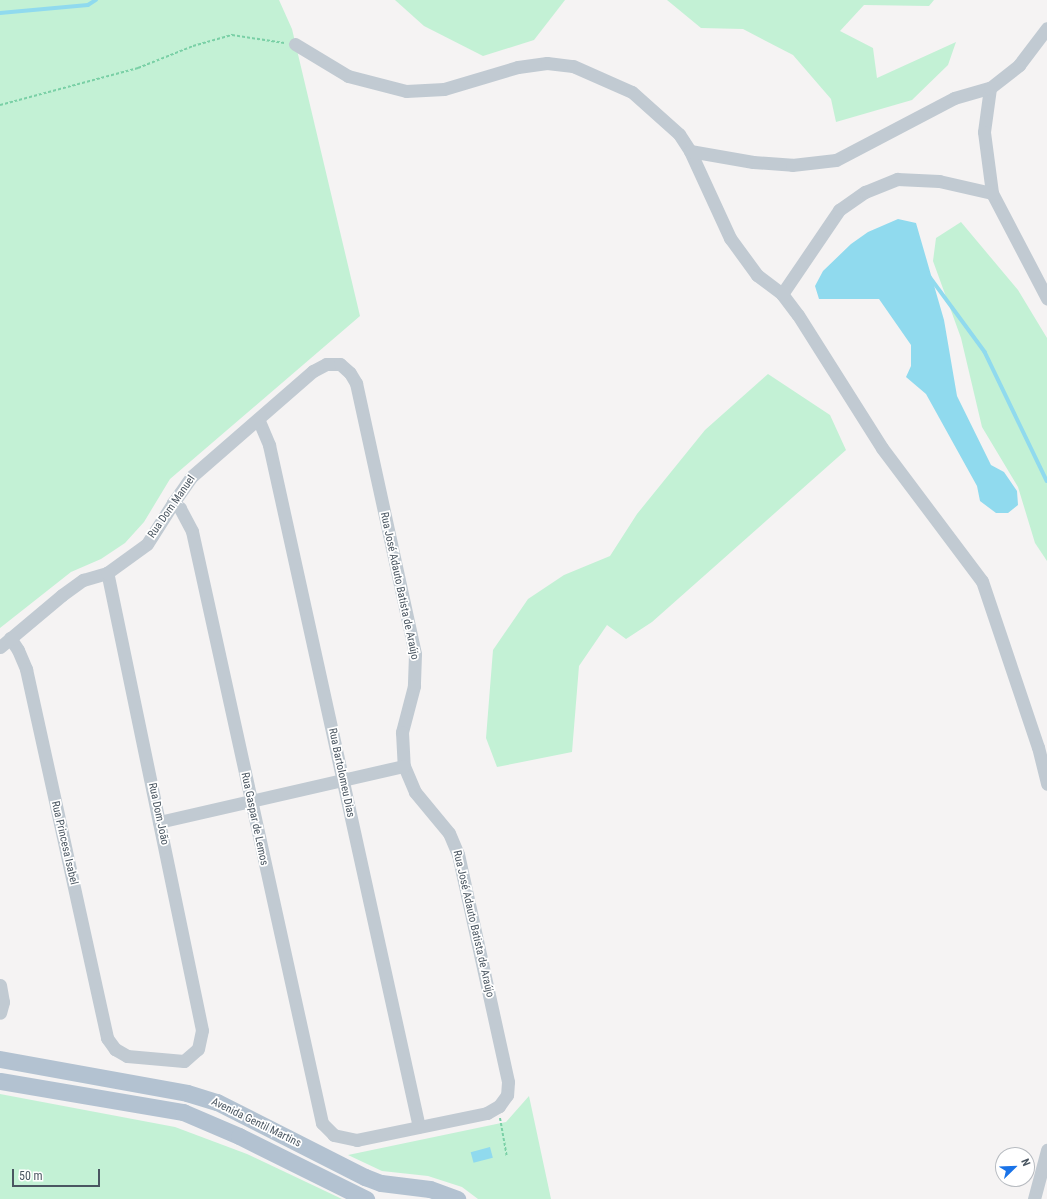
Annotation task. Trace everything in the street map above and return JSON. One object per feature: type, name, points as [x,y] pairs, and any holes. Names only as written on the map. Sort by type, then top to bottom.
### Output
[{"type":"main road","name":"Avenida Gentil Martins","points":[[0,1059],[187,1093],[217,1102],[365,1177],[386,1184],[430,1189],[457,1199]]},
{"type":"main road","name":"Avenida Gentil Martins","points":[[0,1081],[182,1112],[239,1136],[366,1199]]},
{"type":"street","points":[[690,151],[753,162],[792,165],[836,160],[954,98],[990,88],[1018,65],[1047,28]]},
{"type":"street","points":[[295,44],[348,76],[406,91],[444,89],[518,67],[547,63],[573,66],[632,92],[679,134],[690,151],[730,238],[757,275],[782,294],[811,335],[882,448],[982,581],[1038,747],[1047,784]]},
{"type":"street","points":[[990,88],[984,132],[992,193],[1047,298]]},
{"type":"street","points":[[782,294],[839,210],[865,192],[897,179],[939,181],[992,193]]},
{"type":"street","name":"Rua Dom Manuel","points":[[5,642],[83,580],[107,573],[146,544],[191,477],[259,421],[313,371],[326,364],[340,364]]},
{"type":"street","name":"Rua José Adauto Batista de Araújo","points":[[340,364],[350,373],[356,383],[415,654],[414,686],[402,732],[404,766],[415,792],[449,833],[458,854],[508,1082],[507,1095],[500,1105]]},
{"type":"street","name":"Rua Bartolomeu Dias","points":[[259,421],[269,445],[419,1127]]},
{"type":"street","name":"Rua Gaspar de Lemos","points":[[173,503],[180,508],[192,531],[319,1117],[334,1135],[357,1140],[419,1127]]},
{"type":"street","name":"Rua Dom João","points":[[107,573],[202,1030],[200,1044],[195,1053]]},
{"type":"street","name":"Rua Princesa Isabel","points":[[5,642],[18,650],[26,669],[108,1038],[115,1050],[127,1056],[180,1062],[195,1053]]},
{"type":"street","points":[[159,822],[343,782],[404,766]]},
{"type":"street","points":[[0,985],[3,1002],[0,1013]]},
{"type":"street","points":[[419,1127],[487,1113],[500,1105]]},
{"type":"street","points":[[1034,1199],[1047,1150]]},
{"type":"path","points":[[0,105],[138,68],[193,46],[232,35],[295,44]]},
{"type":"path","points":[[500,1105],[507,1156]]},
{"type":"green space","points":[[0,0],[279,0],[292,29],[360,316],[170,479],[144,522],[125,543],[101,559],[71,572],[0,628]]},
{"type":"green space","points":[[395,0],[565,0],[534,40],[483,56],[424,26]]},
{"type":"green space","points":[[667,0],[934,0],[929,6],[864,5],[840,31],[873,48],[877,78],[956,42],[948,65],[912,100],[836,122],[831,99],[793,55],[743,29],[701,28]]},
{"type":"green space","points":[[961,222],[1018,290],[1047,338],[1047,561],[1035,543],[1018,487],[982,427],[961,338],[933,261],[936,238]]},
{"type":"green space","points":[[768,374],[830,415],[846,450],[652,622],[626,639],[607,625],[579,666],[572,752],[497,767],[486,738],[493,650],[528,599],[564,575],[610,556],[637,514],[705,430]]},
{"type":"green space","points":[[0,1094],[175,1127],[247,1154],[342,1199],[0,1199]]},
{"type":"green space","points":[[529,1096],[551,1199],[478,1199],[462,1187],[428,1176],[382,1171],[348,1155],[506,1122]]},
{"type":"water","points":[[898,219],[916,223],[944,320],[957,396],[991,465],[1004,472],[1017,491],[1018,505],[1008,513],[996,513],[980,501],[977,486],[926,394],[906,377],[911,366],[911,345],[879,299],[819,299],[815,286],[823,271],[851,244],[868,232]]},
{"type":"water","points":[[490,1147],[493,1158],[474,1163],[471,1152]]},
{"type":"waterway","points":[[0,13],[88,5],[96,0]]},
{"type":"waterway","points":[[930,277],[985,352],[1047,481]]}]
